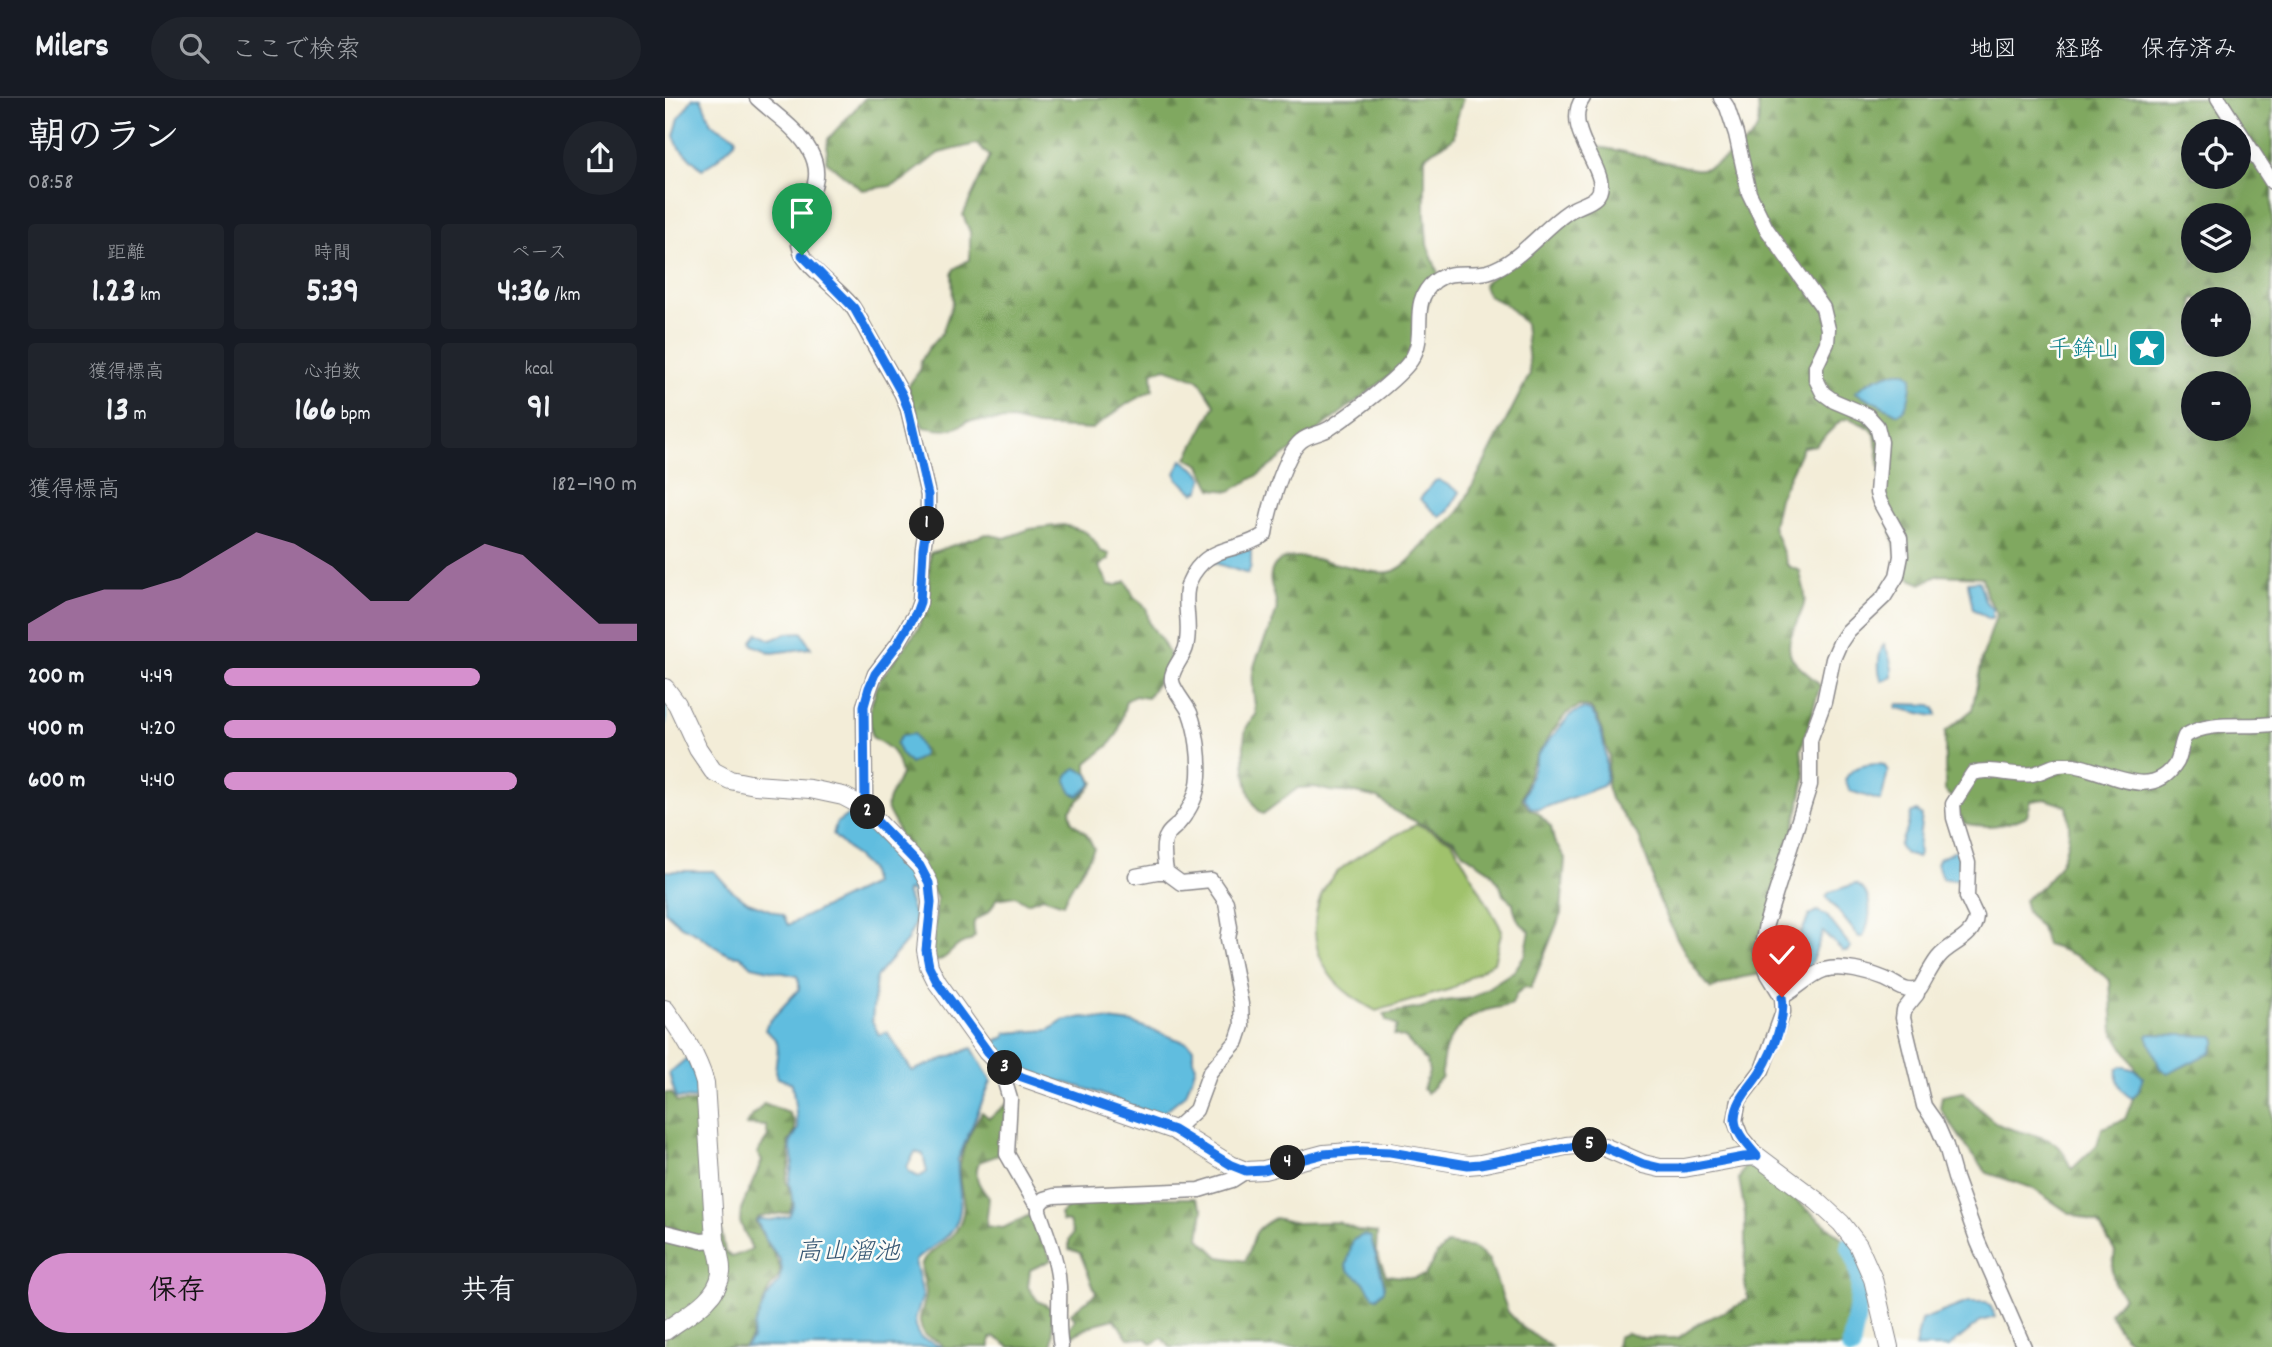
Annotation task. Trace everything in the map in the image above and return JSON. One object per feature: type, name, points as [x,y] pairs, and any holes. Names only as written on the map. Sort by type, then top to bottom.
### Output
[{"type":"main road","points":[[665,688],[677,704],[698,749],[713,771],[730,780],[755,785],[810,789],[843,796],[862,806],[920,866],[929,883],[931,903],[926,950],[929,966],[937,982],[1001,1066],[1022,1077],[1174,1130],[1221,1160],[1246,1171],[1264,1170],[1324,1154],[1362,1151],[1390,1152],[1468,1165],[1586,1144],[1604,1147],[1643,1164],[1660,1168],[1684,1168],[1757,1156],[1825,1208],[1859,1245],[1873,1279],[1889,1347]]},
{"type":"main road","points":[[665,1009],[700,1064],[705,1083],[715,1240],[721,1275],[715,1289],[701,1305],[665,1331]]},
{"type":"street","points":[[757,98],[801,138],[810,151],[816,176],[812,194],[798,225],[802,255],[854,308],[902,394],[928,495],[920,602],[897,645],[875,674],[864,706],[865,798],[862,806]]},
{"type":"street","points":[[771,111],[780,98]]},
{"type":"street","points":[[1165,872],[1166,836],[1179,824],[1191,806],[1197,792],[1199,775],[1195,732],[1190,714],[1172,681],[1186,649],[1188,631],[1185,592],[1188,580],[1211,556],[1256,541],[1265,534],[1267,515],[1293,450],[1301,440],[1327,430],[1341,421],[1402,371],[1416,347],[1422,297],[1435,282],[1442,276],[1487,272],[1501,265],[1514,258],[1568,211],[1596,197],[1600,190],[1598,172],[1578,130],[1579,105],[1586,98]]},
{"type":"street","points":[[1721,98],[1737,134],[1749,193],[1766,228],[1823,308],[1828,328],[1827,343],[1816,366],[1816,379],[1823,393],[1833,401],[1867,415],[1877,426],[1881,442],[1877,493],[1899,538],[1901,556],[1897,576],[1884,597],[1848,631],[1840,643],[1810,740],[1810,785],[1766,924],[1761,952],[1768,974],[1782,997],[1783,1012],[1762,1070],[1739,1100],[1735,1121],[1741,1138],[1757,1156]]},
{"type":"street","points":[[2218,98],[2272,182]]},
{"type":"street","points":[[1782,997],[1823,970],[1837,968],[1886,979],[1902,989],[1916,991],[1940,955],[1963,940],[1971,930],[1976,916],[1967,897],[1968,863],[1954,818],[1953,804],[1973,774],[1985,770],[2032,774],[2058,764],[2076,765],[2126,781],[2148,782],[2169,772],[2181,752],[2185,736],[2192,732],[2213,726],[2253,727],[2272,724]]},
{"type":"street","points":[[1136,876],[1165,872],[1181,883],[1211,880],[1226,902],[1230,927],[1228,939],[1241,1004],[1242,1026],[1237,1041],[1210,1072],[1196,1110],[1174,1130]]},
{"type":"street","points":[[1917,994],[1904,1010],[1903,1018],[1924,1107],[1936,1123],[1946,1146],[1978,1242],[2024,1347]]},
{"type":"street","points":[[1007,1069],[1005,1079],[1010,1099],[1007,1154],[1034,1201],[1039,1205],[1059,1284],[1061,1347]]},
{"type":"street","points":[[1039,1205],[1044,1199],[1054,1196],[1199,1190],[1232,1180],[1246,1171]]},
{"type":"street","points":[[665,1232],[701,1241],[715,1240]]},
{"type":"green space","points":[[865,98],[1463,98],[1454,137],[1425,157],[1427,244],[1438,273],[1410,356],[1396,371],[1260,474],[1230,491],[1212,489],[1200,465],[1187,458],[1215,405],[1199,380],[1166,368],[1152,372],[1153,390],[1127,404],[1092,429],[1037,426],[1012,420],[967,421],[946,430],[923,427],[907,388],[920,370],[921,361],[928,349],[942,333],[953,302],[954,269],[970,259],[970,232],[963,215],[990,156],[976,144],[939,153],[902,181],[890,186],[862,190],[826,161],[828,139]]},
{"type":"green space","points":[[1757,98],[2272,98],[2272,1347],[2163,1347],[2159,1341],[2140,1343],[2128,1339],[2109,1313],[2124,1297],[2115,1285],[2112,1271],[2115,1252],[2099,1224],[2068,1212],[2032,1188],[1987,1173],[1940,1108],[1942,1096],[1963,1092],[2000,1125],[2041,1137],[2057,1145],[2072,1169],[2097,1145],[2102,1128],[2125,1119],[2141,1077],[2113,1031],[2110,981],[2081,958],[2046,945],[2041,928],[2027,912],[2024,900],[2047,881],[2062,860],[2069,836],[2067,806],[2045,799],[2031,801],[2027,816],[2003,824],[1980,826],[1963,823],[1957,810],[1958,802],[1945,791],[1945,732],[1972,710],[1982,659],[1997,613],[1987,597],[1982,577],[1939,575],[1921,584],[1901,574],[1885,503],[1875,434],[1870,428],[1849,418],[1840,421],[1816,445],[1803,447],[1779,498],[1773,526],[1788,566],[1800,571],[1804,590],[1804,604],[1789,645],[1792,658],[1820,686],[1801,750],[1805,778],[1762,974],[1739,978],[1711,989],[1693,965],[1671,926],[1653,885],[1653,877],[1639,837],[1611,799],[1607,786],[1609,756],[1598,718],[1590,708],[1580,706],[1567,713],[1552,732],[1531,766],[1522,798],[1528,808],[1537,812],[1551,827],[1554,841],[1565,858],[1561,914],[1531,988],[1525,987],[1517,993],[1512,1004],[1483,1011],[1470,1018],[1455,1032],[1443,1057],[1442,1077],[1427,1093],[1423,1089],[1429,1072],[1427,1062],[1405,1038],[1394,1035],[1397,1026],[1386,1020],[1384,1014],[1472,998],[1514,971],[1525,955],[1530,931],[1518,919],[1513,903],[1503,895],[1500,885],[1490,871],[1463,853],[1454,840],[1396,812],[1378,798],[1315,787],[1298,788],[1263,814],[1252,799],[1245,775],[1245,738],[1247,727],[1256,715],[1254,667],[1277,607],[1271,581],[1272,570],[1280,561],[1293,557],[1381,572],[1400,568],[1460,510],[1530,374],[1525,324],[1509,307],[1488,295],[1483,284],[1568,218],[1602,199],[1607,188],[1606,177],[1594,147],[1693,169],[1705,168],[1742,146],[1756,130],[1759,117]]},
{"type":"green space","points":[[1063,525],[1086,532],[1100,551],[1109,554],[1109,559],[1099,566],[1109,585],[1126,581],[1134,597],[1147,610],[1149,623],[1162,641],[1171,663],[1147,698],[1135,696],[1126,701],[1118,733],[1108,746],[1087,763],[1087,771],[1094,783],[1070,810],[1072,822],[1086,834],[1094,848],[1063,904],[1043,897],[1027,903],[1015,896],[996,899],[986,914],[974,921],[975,936],[934,962],[932,954],[937,898],[898,833],[888,810],[889,799],[901,774],[893,752],[872,737],[869,712],[879,681],[918,629],[928,594],[930,553],[986,534],[1005,538],[1030,529]]},
{"type":"green space","points":[[1417,824],[1452,841],[1502,930],[1494,962],[1451,989],[1376,1011],[1357,1000],[1330,975],[1323,962],[1315,934],[1318,904],[1331,878],[1342,868]]},
{"type":"green space","points":[[665,1093],[671,1093],[677,1102],[699,1102],[725,1252],[732,1257],[752,1249],[740,1222],[741,1209],[762,1161],[757,1153],[768,1137],[766,1126],[746,1125],[764,1103],[789,1113],[794,1121],[795,1131],[788,1143],[790,1161],[786,1181],[794,1201],[789,1212],[759,1217],[755,1221],[777,1260],[780,1272],[767,1294],[744,1347],[665,1347]]},
{"type":"green space","points":[[1007,1104],[1004,1153],[979,1162],[977,1167],[980,1185],[989,1198],[986,1226],[1003,1228],[1034,1213],[1051,1260],[1030,1270],[1028,1287],[1038,1301],[1051,1308],[1052,1347],[1010,1347],[995,1337],[990,1338],[990,1347],[944,1347],[924,1335],[921,1327],[920,1317],[926,1294],[922,1263],[954,1234],[961,1220],[964,1206],[959,1180],[960,1164],[974,1125],[982,1112],[989,1118]]},
{"type":"green space","points":[[1745,1165],[1761,1171],[1845,1241],[1855,1262],[1857,1279],[1846,1347],[1616,1347],[1618,1337],[1627,1333],[1643,1338],[1678,1338],[1701,1322],[1748,1299],[1745,1283],[1745,1213],[1739,1179]]},
{"type":"green space","points":[[1195,1198],[1203,1209],[1199,1238],[1219,1257],[1245,1261],[1256,1232],[1275,1218],[1297,1223],[1338,1222],[1359,1231],[1377,1233],[1376,1252],[1386,1275],[1413,1278],[1425,1275],[1437,1254],[1447,1244],[1474,1248],[1489,1260],[1508,1312],[1522,1327],[1551,1347],[1170,1347],[1162,1338],[1152,1344],[1147,1339],[1128,1338],[1114,1319],[1095,1324],[1070,1337],[1070,1326],[1075,1320],[1071,1313],[1096,1293],[1080,1253],[1069,1249],[1069,1240],[1073,1234],[1069,1222],[1062,1221],[1060,1214],[1070,1206],[1087,1201]]},
{"type":"water","points":[[693,98],[701,98],[711,123],[736,137],[735,142],[715,161],[702,169],[679,148],[674,136],[679,118]]},
{"type":"water","points":[[1906,372],[1912,377],[1907,403],[1898,414],[1855,392],[1875,379]]},
{"type":"water","points":[[1182,460],[1203,478],[1200,490],[1194,493],[1175,473]]},
{"type":"water","points":[[1439,480],[1460,492],[1448,511],[1440,517],[1420,499],[1435,481]]},
{"type":"water","points":[[1251,550],[1251,566],[1248,574],[1212,562],[1214,560]]},
{"type":"water","points":[[1979,581],[1985,601],[1992,609],[1992,618],[1973,609],[1968,582]]},
{"type":"water","points":[[802,632],[811,648],[772,653],[753,645],[752,641],[758,633],[771,640],[787,633]]},
{"type":"water","points":[[1884,644],[1892,668],[1892,677],[1882,681],[1879,662]]},
{"type":"water","points":[[1898,704],[1931,705],[1937,715],[1897,708]]},
{"type":"water","points":[[1582,709],[1592,713],[1602,738],[1606,761],[1603,786],[1546,807],[1530,807],[1524,797],[1538,754],[1570,715]]},
{"type":"water","points":[[914,734],[923,752],[922,756],[910,764],[896,744],[901,736]]},
{"type":"water","points":[[1884,765],[1888,771],[1881,801],[1850,791],[1845,780],[1851,772],[1863,766]]},
{"type":"water","points":[[1076,768],[1088,774],[1092,784],[1078,796],[1072,792],[1066,781],[1068,774]]},
{"type":"water","points":[[1917,811],[1922,816],[1917,858],[1904,853],[1899,846],[1911,814]]},
{"type":"water","name":"高山溜池","points":[[852,812],[896,853],[914,879],[918,891],[916,902],[910,890],[906,892],[915,918],[907,941],[876,977],[872,1021],[879,1035],[887,1032],[912,1071],[972,1048],[991,1081],[958,1159],[959,1216],[949,1234],[915,1261],[923,1295],[915,1319],[917,1332],[921,1338],[942,1347],[745,1347],[752,1339],[754,1326],[766,1299],[779,1281],[782,1269],[780,1260],[757,1221],[789,1216],[794,1205],[789,1182],[793,1161],[790,1144],[798,1129],[792,1083],[778,1078],[777,1043],[765,1030],[767,1024],[799,989],[799,982],[797,976],[752,966],[740,956],[720,950],[681,926],[665,911],[665,871],[714,871],[729,888],[748,902],[783,915],[788,925],[873,884],[869,869],[833,835],[836,823]],"holes":[[[915,1152],[923,1154],[927,1172],[919,1177],[909,1172],[907,1167]]]},
{"type":"water","points":[[1957,850],[1965,880],[1943,879],[1936,864],[1939,859]]},
{"type":"water","points":[[1855,884],[1866,893],[1868,900],[1868,923],[1863,937],[1859,937],[1826,896],[1830,892]]},
{"type":"water","points":[[1817,911],[1826,915],[1851,947],[1843,951],[1823,932],[1805,979],[1792,983],[1789,959],[1809,916]]},
{"type":"water","points":[[1084,1017],[1133,1023],[1187,1043],[1193,1048],[1196,1066],[1186,1094],[1160,1115],[1151,1113],[1027,1070],[1015,1064],[993,1042],[1005,1037],[1006,1033],[1049,1030],[1063,1021]]},
{"type":"water","points":[[2147,1036],[2214,1036],[2216,1041],[2211,1052],[2168,1074],[2160,1068]]},
{"type":"water","points":[[687,1058],[696,1077],[698,1099],[676,1098],[669,1073]]},
{"type":"water","points":[[2121,1066],[2135,1070],[2143,1077],[2138,1092],[2132,1098],[2122,1090],[2118,1082],[2117,1069]]},
{"type":"water","points":[[1363,1235],[1371,1237],[1383,1280],[1384,1290],[1377,1298],[1346,1266],[1353,1240]]},
{"type":"water","points":[[1968,1302],[1986,1302],[1995,1317],[1981,1321],[1949,1347],[1915,1347],[1921,1320]]},
{"type":"waterway","points":[[665,704],[665,723]]},
{"type":"waterway","points":[[1850,1246],[1856,1259],[1860,1284],[1851,1347]]},
{"type":"place","name":"千鉾山","points":[[2147,348]]},
{"type":"route","points":[[802,255],[854,308],[902,394],[928,495],[920,602],[897,645],[875,674],[864,706],[865,798],[862,806],[920,866],[929,883],[931,903],[926,950],[929,966],[937,982],[1001,1066],[1022,1077],[1174,1130],[1231,1165],[1246,1171],[1264,1170],[1324,1154],[1362,1151],[1390,1152],[1468,1165],[1586,1144],[1604,1147],[1643,1164],[1660,1168],[1684,1168],[1757,1156],[1741,1138],[1735,1121],[1739,1100],[1762,1070],[1773,1043],[1783,1012],[1782,997]]}]
